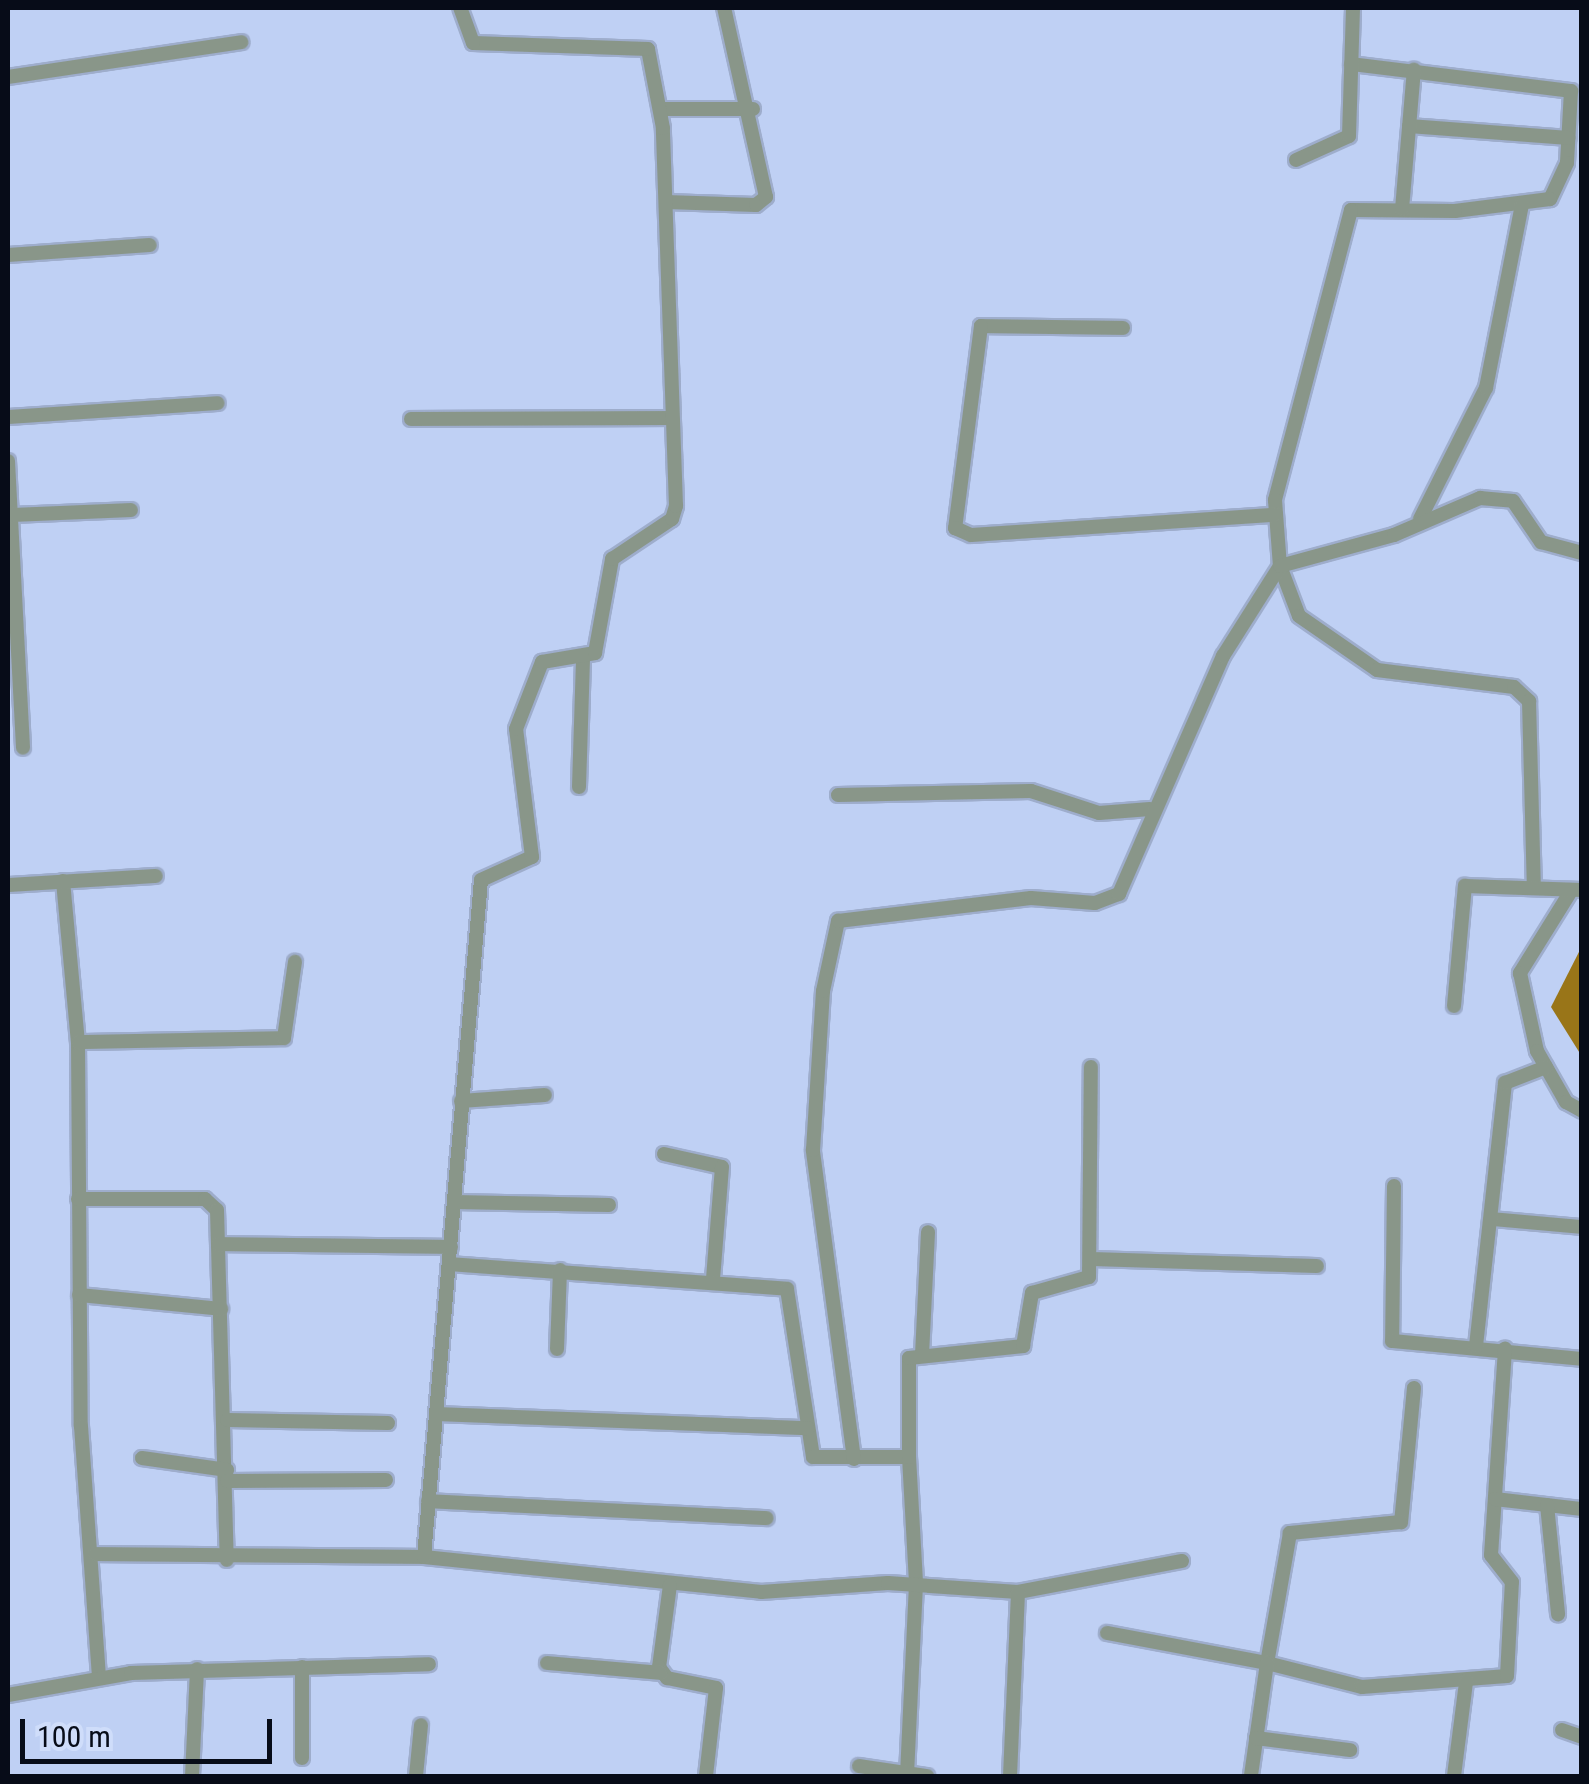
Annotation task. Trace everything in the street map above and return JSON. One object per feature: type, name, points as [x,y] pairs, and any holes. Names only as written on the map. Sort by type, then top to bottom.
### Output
[{"type":"street","points":[[424,1558],[481,880],[532,857],[516,729],[542,662],[583,660],[602,641],[612,559],[675,514],[660,108],[644,46],[473,43],[460,8]]},
{"type":"street","points":[[666,202],[761,205],[753,109],[724,8]]},
{"type":"street","points":[[1296,160],[1349,136],[1353,8]]},
{"type":"street","points":[[8,78],[241,42]]},
{"type":"street","points":[[1351,64],[1562,84],[1572,91],[1569,138],[1574,163],[1550,199],[1348,215],[1275,515],[1280,566],[1299,616],[1362,664],[1522,692],[1531,715],[1534,887]]},
{"type":"street","points":[[1402,209],[1414,70]]},
{"type":"street","points":[[660,108],[753,109]]},
{"type":"street","points":[[1410,126],[1569,138]]},
{"type":"street","points":[[1420,519],[1486,388],[1522,204]]},
{"type":"street","points":[[8,255],[150,245]]},
{"type":"street","points":[[1123,328],[981,326],[954,528],[1275,515]]},
{"type":"street","points":[[8,417],[218,403]]},
{"type":"street","points":[[412,419],[671,418]]},
{"type":"street","points":[[8,461],[14,674],[23,748]]},
{"type":"street","points":[[854,1459],[813,1150],[836,924],[1030,898],[1106,902],[1137,867],[1150,809],[1253,597],[1280,566],[1420,519],[1458,502],[1513,500],[1540,542],[1582,553]]},
{"type":"street","points":[[12,515],[131,510]]},
{"type":"street","points":[[579,787],[583,660]]},
{"type":"street","points":[[838,795],[1031,791],[1099,813],[1150,809]]},
{"type":"street","points":[[8,885],[156,876]]},
{"type":"street","points":[[62,881],[78,1042],[80,1295],[96,1554],[99,1676]]},
{"type":"street","points":[[1454,1006],[1465,886],[1576,890]]},
{"type":"street","points":[[1576,890],[1520,966],[1546,1067],[1582,1111]]},
{"type":"street","points":[[78,1042],[284,1038],[296,962]]},
{"type":"street","points":[[907,1773],[916,1584],[904,1370],[922,1355],[1023,1346],[1032,1293],[1085,1281],[1090,1259],[1091,1067]]},
{"type":"street","points":[[1476,1346],[1505,1083],[1546,1067]]},
{"type":"street","points":[[462,1101],[546,1096]]},
{"type":"street","points":[[664,1154],[722,1167],[713,1279]]},
{"type":"street","points":[[1394,1186],[1388,1336],[1582,1359]]},
{"type":"street","points":[[78,1198],[205,1199],[217,1210],[227,1420],[228,1560]]},
{"type":"street","points":[[454,1202],[609,1205]]},
{"type":"street","points":[[1492,1219],[1582,1227]]},
{"type":"street","points":[[922,1355],[928,1232]]},
{"type":"street","points":[[218,1244],[451,1247]]},
{"type":"street","points":[[1090,1259],[1317,1266]]},
{"type":"street","points":[[449,1264],[713,1279],[787,1289],[813,1457],[909,1457]]},
{"type":"street","points":[[557,1349],[560,1270]]},
{"type":"street","points":[[80,1295],[221,1309]]},
{"type":"street","points":[[1107,1634],[1267,1663],[1362,1687],[1499,1682],[1510,1668],[1512,1582],[1491,1555],[1505,1348]]},
{"type":"street","points":[[1251,1776],[1290,1533],[1402,1522],[1414,1388]]},
{"type":"street","points":[[436,1414],[808,1428]]},
{"type":"street","points":[[227,1420],[388,1423]]},
{"type":"street","points":[[142,1458],[227,1475],[386,1480]]},
{"type":"street","points":[[1495,1500],[1582,1510]]},
{"type":"street","points":[[428,1502],[767,1518]]},
{"type":"street","points":[[1547,1505],[1558,1614]]},
{"type":"street","points":[[96,1554],[228,1560],[424,1558],[760,1592],[916,1584],[1018,1592],[1182,1561]]},
{"type":"street","points":[[660,1673],[670,1585]]},
{"type":"street","points":[[1010,1776],[1018,1592]]},
{"type":"street","points":[[548,1662],[660,1673],[716,1688],[706,1776]]},
{"type":"street","points":[[8,1695],[99,1676],[428,1664]]},
{"type":"street","points":[[302,1667],[302,1758]]},
{"type":"street","points":[[192,1776],[198,1670]]},
{"type":"street","points":[[1454,1776],[1466,1682]]},
{"type":"street","points":[[416,1776],[421,1725]]},
{"type":"street","points":[[1562,1730],[1582,1737]]},
{"type":"street","points":[[1256,1738],[1350,1750]]},
{"type":"street","points":[[859,1766],[927,1776]]},
{"type":"shaded area","points":[[1581,948],[1582,1055],[1551,1007]]}]
